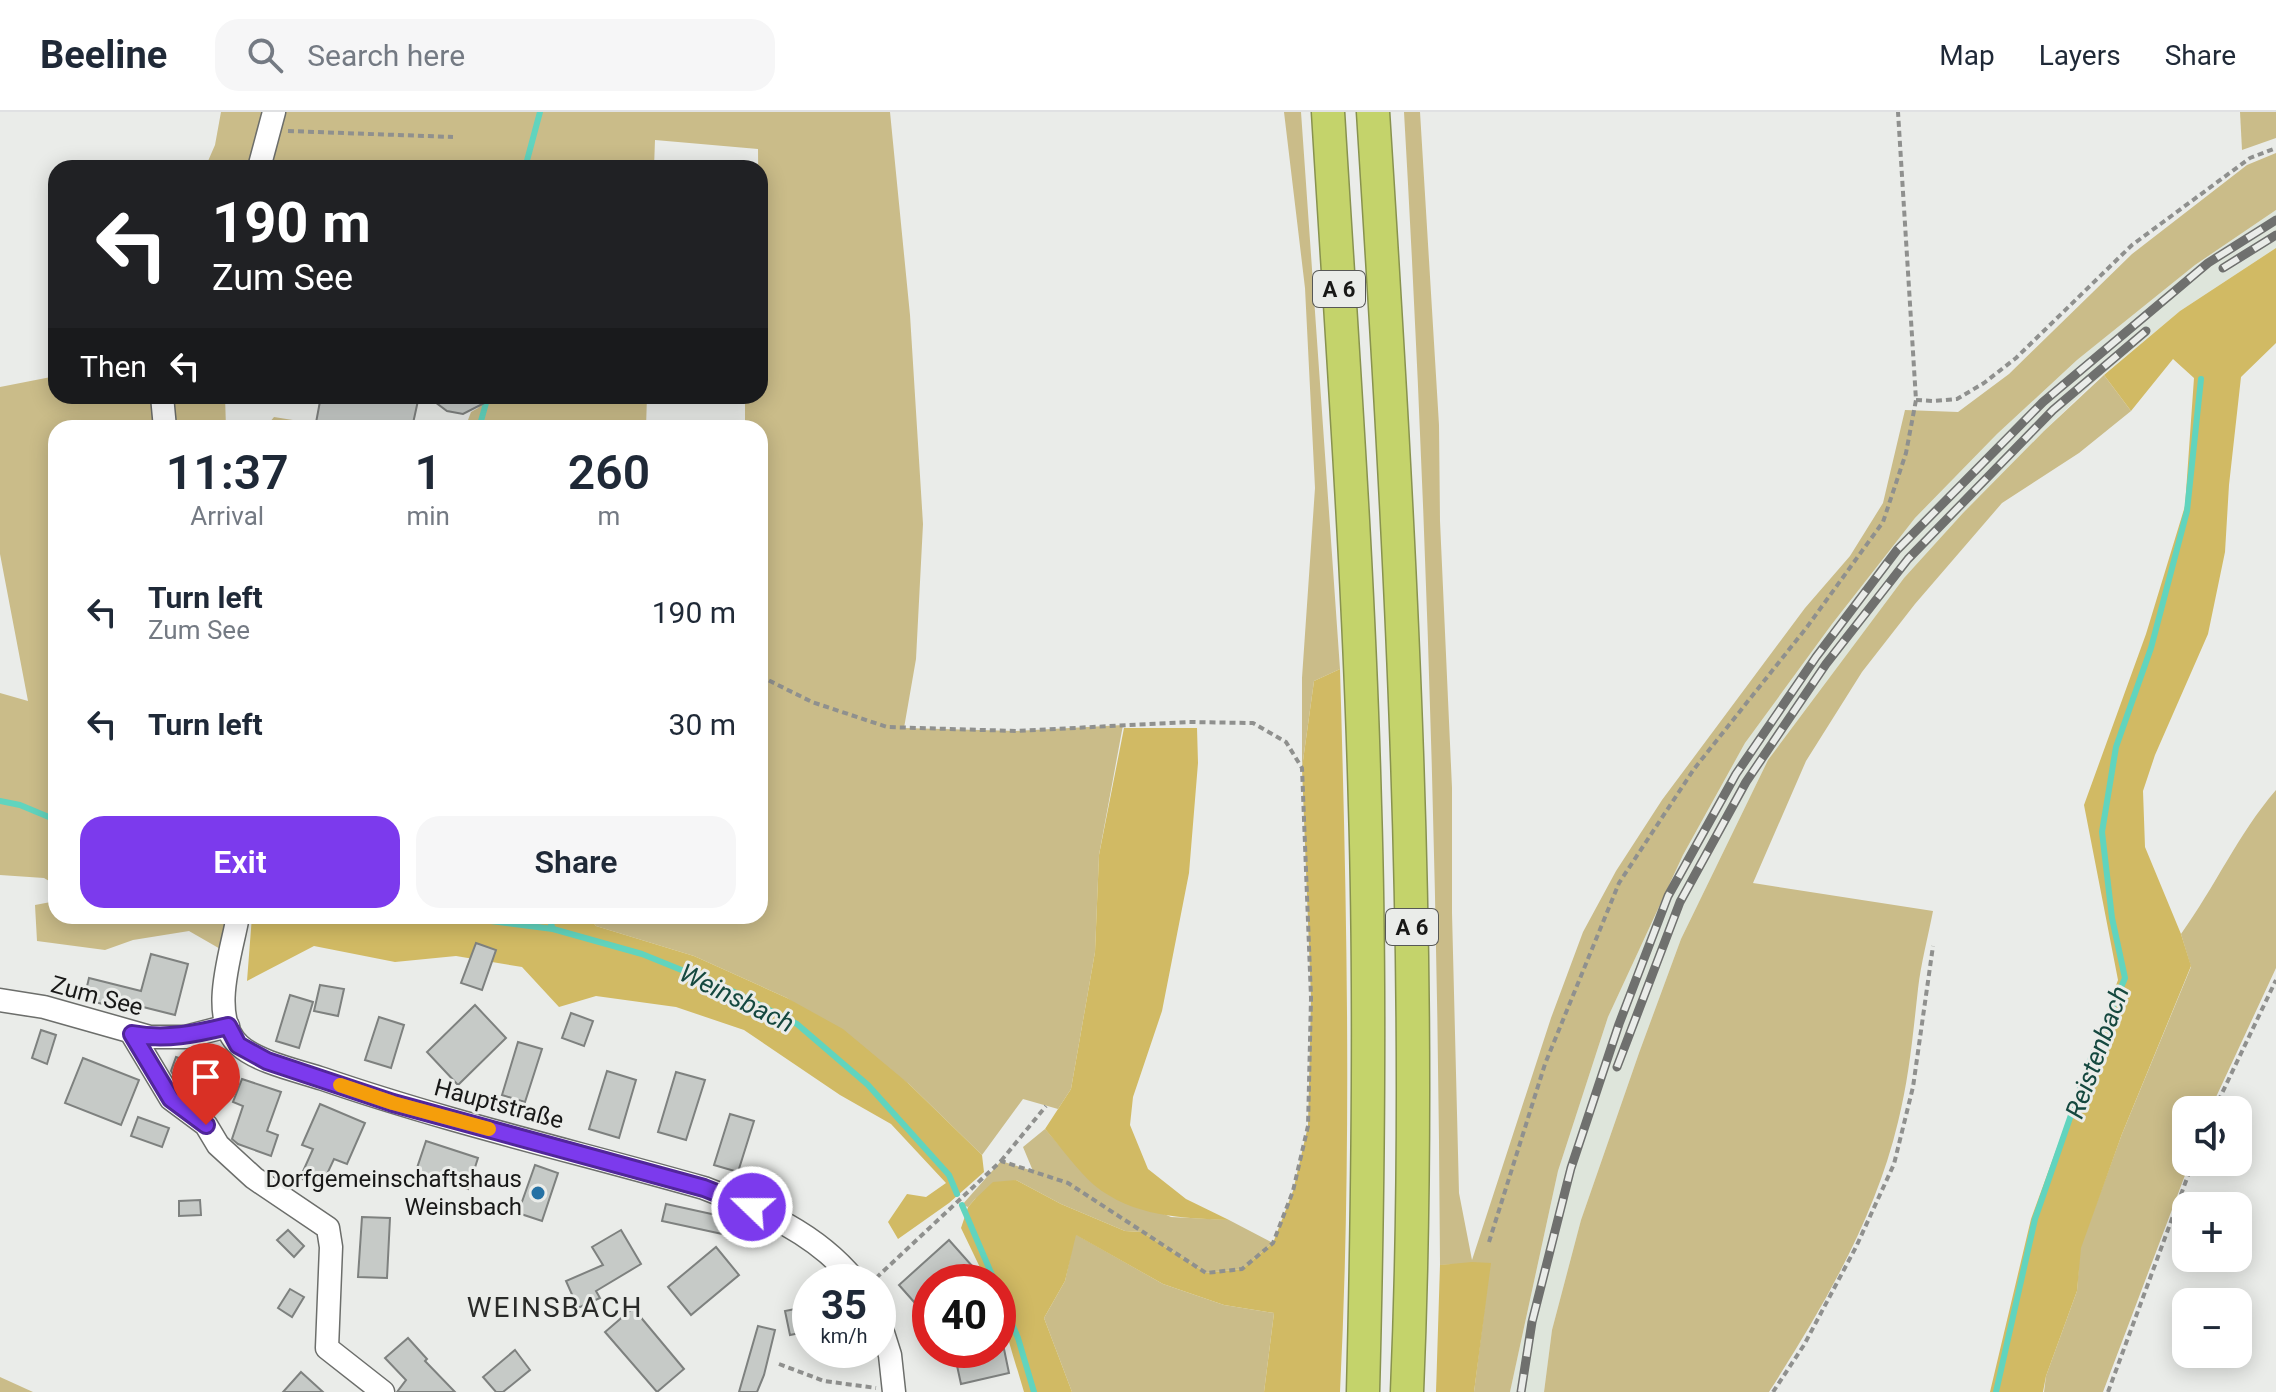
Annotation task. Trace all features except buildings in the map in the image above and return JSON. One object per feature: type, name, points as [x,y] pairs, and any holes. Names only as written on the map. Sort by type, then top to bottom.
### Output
[{"type":"highway","name":"A 6","points":[[1328,112],[1349,451],[1365,806],[1368,1088],[1363,1392]]},
{"type":"highway","name":"A 6","points":[[1373,112],[1394,447],[1410,807],[1413,1210],[1407,1392]]},
{"type":"street","points":[[261,160],[272,121]]},
{"type":"street","points":[[228,1026],[223,998],[237,924]]},
{"type":"street","name":"Zum See","points":[[0,1000],[44,1007],[150,1037],[185,1037],[228,1026]]},
{"type":"street","name":"Hauptstraße","points":[[228,1026],[238,1045],[267,1061],[393,1103],[704,1188],[752,1207],[808,1236],[841,1264]]},
{"type":"street","points":[[132,1034],[171,1099],[206,1125],[218,1145],[254,1178],[328,1228],[331,1247],[327,1348],[383,1392]]},
{"type":"street","points":[[891,1368],[894,1391]]},
{"type":"path","points":[[1489,1242],[1545,1064],[1619,883],[1694,769],[1807,627],[1883,522],[1906,453],[1916,400],[1898,112]]},
{"type":"path","points":[[272,121],[453,137]]},
{"type":"path","points":[[1916,400],[1957,399],[1984,383],[2016,358],[2132,245],[2250,158],[2276,148]]},
{"type":"path","points":[[768,680],[812,702],[887,727],[1016,731],[1188,722],[1253,723],[1286,742],[1302,768],[1311,998],[1308,1126],[1293,1191],[1273,1243],[1242,1269],[1206,1273],[1068,1183],[1001,1161]]},
{"type":"path","points":[[1773,1392],[1804,1345],[1856,1247],[1894,1164],[1913,1087],[1933,946]]},
{"type":"path","points":[[2221,1096],[2276,980]]},
{"type":"path","points":[[890,1264],[1001,1161],[1046,1106]]},
{"type":"path","points":[[2108,1392],[2188,1176]]},
{"type":"path","points":[[779,1364],[824,1381],[894,1391]]},
{"type":"shaded area","points":[[221,112],[890,112],[910,315],[923,524],[916,659],[904,728],[1016,731],[1123,725],[1099,855],[1095,952],[1071,1089],[1058,1109],[1023,1099],[982,1155],[909,1084],[787,998],[694,956],[594,924],[768,924],[768,420],[745,420],[745,404],[768,404],[768,160],[758,160],[758,149],[655,140],[654,160],[208,160],[215,145]]},
{"type":"shaded area","points":[[1284,112],[1301,112],[1340,669],[1314,681],[1302,768],[1302,678],[1315,488],[1305,288]]},
{"type":"shaded area","points":[[1404,112],[1420,112],[1439,425],[1440,521],[1452,788],[1459,1193],[1472,1260],[1551,1018],[1583,932],[1616,871],[1662,800],[1805,608],[1850,556],[1883,503],[1905,410],[1958,412],[2009,374],[2132,254],[2247,165],[2276,153],[2276,210],[2195,265],[2077,360],[1997,434],[1915,518],[1745,743],[1683,855],[1608,1017],[1558,1171],[1510,1392],[1474,1392],[1490,1263],[1440,1265],[1430,688]]},
{"type":"shaded area","points":[[2240,112],[2276,112],[2276,138],[2242,150]]},
{"type":"shaded area","points":[[2276,210],[2276,248],[2180,311],[2091,385],[2044,431],[1904,578],[1768,760],[1681,939],[1639,1053],[1581,1220],[1552,1330],[1544,1392],[1510,1392],[1558,1171],[1608,1017],[1683,855],[1745,743],[1915,518],[1997,434],[2077,360],[2195,265]]},
{"type":"shaded area","points":[[2276,248],[2276,343],[2241,377],[2225,552],[2208,634],[2155,755],[2143,791],[2145,847],[2191,966],[2122,1134],[2081,1248],[2077,1291],[2043,1392],[1990,1392],[2031,1219],[2118,980],[2084,805],[2146,634],[2185,506],[2194,378],[2173,359],[2131,411],[2104,375],[2180,311]]},
{"type":"shaded area","points":[[2104,375],[2131,411],[2079,453],[2002,503],[1915,604],[1862,672],[1806,761],[1753,883],[1933,911],[1898,1122],[1876,1193],[1827,1296],[1769,1392],[1544,1392],[1552,1330],[1581,1220],[1639,1053],[1681,939],[1768,760],[1904,578],[1963,513]]},
{"type":"shaded area","points":[[48,378],[48,404],[225,404],[226,420],[48,420],[48,880],[0,875],[0,693],[28,701],[0,554],[0,387]]},
{"type":"shaded area","points":[[481,404],[647,404],[646,420],[468,420],[471,412]]},
{"type":"shaded area","points":[[1340,669],[1347,1030],[1346,1211],[1340,1392],[1264,1392],[1274,1313],[1224,1305],[1163,1284],[1076,1235],[1065,1281],[1044,1318],[1072,1392],[1024,1392],[1016,1364],[1016,1264],[978,1264],[961,1228],[968,1207],[993,1182],[1016,1180],[1061,1204],[1125,1231],[1142,1232],[1206,1273],[1242,1269],[1273,1243],[1293,1191],[1308,1126],[1311,998],[1302,768],[1314,681]]},
{"type":"shaded area","points":[[1124,728],[1197,728],[1198,763],[1189,873],[1162,1011],[1133,1097],[1130,1125],[1148,1169],[1186,1199],[1229,1220],[1158,1214],[1125,1204],[1094,1185],[1045,1129],[1071,1089],[1095,952],[1099,855]]},
{"type":"shaded area","points":[[2276,790],[2276,968],[2217,1096],[2172,1096],[2172,1176],[2185,1176],[2179,1192],[2172,1192],[2172,1210],[2103,1392],[2044,1392],[2046,1376],[2077,1291],[2080,1248],[2122,1134],[2191,967],[2181,934]]},
{"type":"shaded area","points":[[48,903],[48,924],[236,924],[229,954],[189,931],[133,940],[105,950],[37,941],[35,905]]},
{"type":"shaded area","points":[[251,924],[594,924],[694,956],[787,998],[843,1029],[909,1084],[982,1155],[984,1172],[949,1203],[898,1239],[888,1222],[907,1194],[926,1197],[946,1183],[891,1124],[840,1095],[744,1030],[676,1007],[596,996],[559,1007],[522,967],[456,956],[395,962],[314,946],[247,981]]},
{"type":"shaded area","points":[[1045,1129],[1094,1184],[1171,1217],[1229,1220],[1273,1243],[1242,1269],[1206,1273],[1142,1232],[1125,1231],[1061,1204],[1016,1180],[975,1199],[968,1207],[962,1205],[1001,1161],[1033,1171],[1023,1147]]},
{"type":"shaded area","points":[[1075,1234],[1163,1284],[1224,1305],[1274,1313],[1264,1392],[1072,1392],[1044,1318],[1065,1281]]},
{"type":"shaded area","points":[[1491,1263],[1474,1392],[1436,1392],[1440,1265]]},
{"type":"shaded area","points":[[0,1377],[33,1392],[0,1392]]},
{"type":"waterway","points":[[527,160],[540,112]]},
{"type":"waterway","name":"Reistenbach","points":[[1996,1392],[2035,1219],[2090,1060],[2125,978],[2112,918],[2102,832],[2116,747],[2151,648],[2187,511],[2201,379]]},
{"type":"waterway","points":[[481,420],[486,404]]},
{"type":"waterway","name":"Weinsbach","points":[[0,801],[20,805],[48,817]]},
{"type":"waterway","name":"Weinsbach","points":[[514,924],[553,929],[642,954],[726,988],[797,1024],[868,1085],[949,1175],[957,1194]]},
{"type":"waterway","points":[[551,924],[553,929]]},
{"type":"waterway","name":"Weinsbach","points":[[962,1205],[987,1264]]},
{"type":"waterway","name":"Weinsbach","points":[[1016,1333],[1034,1392]]},
{"type":"railway","points":[[1521,1392],[1532,1322],[1571,1168],[1619,1024],[1668,896],[1736,774],[1816,657],[1897,550],[2043,402],[2208,263],[2276,220]]},
{"type":"railway","points":[[2223,268],[2276,235]]},
{"type":"railway","points":[[1617,1067],[1680,902],[1746,782],[1826,664],[1908,559],[2053,410],[2146,331]]},
{"type":"slow traffic","points":[[340,1085],[489,1129]]},
{"type":"place","name":"Dorfgemeinschaftshaus Weinsbach","points":[[538,1193]]},
{"type":"district","name":"WEINSBACH","points":[[555,1307]]},
{"type":"route","points":[[206,1125],[171,1099],[132,1034],[185,1037],[228,1026],[238,1045],[267,1061],[393,1103],[704,1188],[752,1207]]}]
